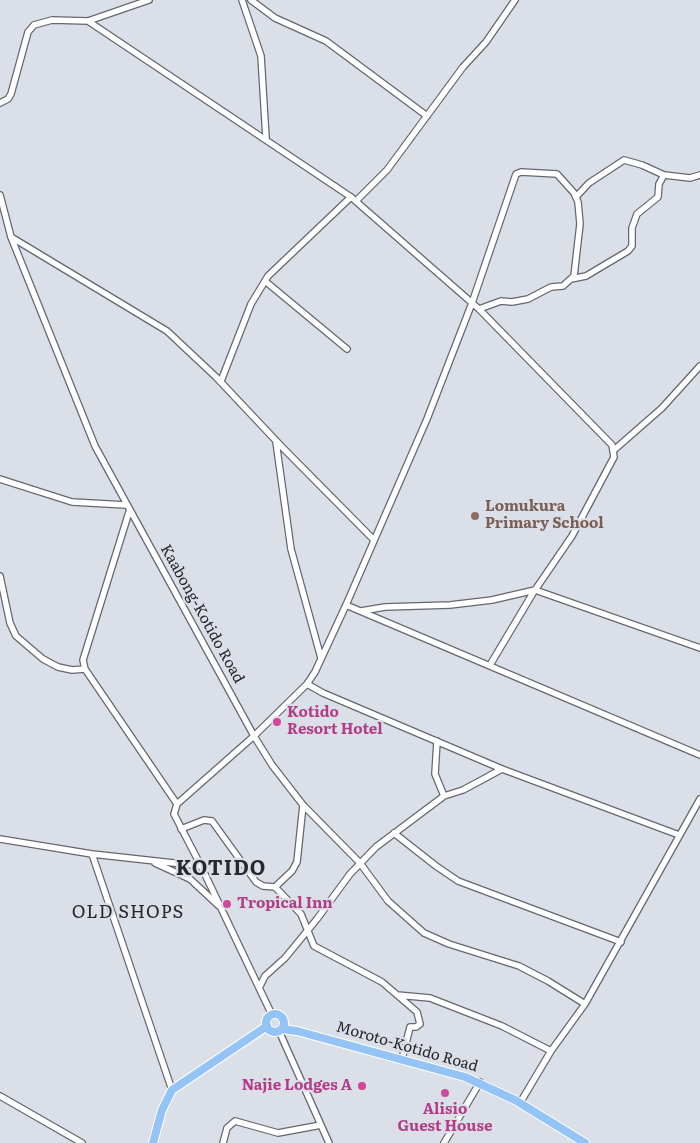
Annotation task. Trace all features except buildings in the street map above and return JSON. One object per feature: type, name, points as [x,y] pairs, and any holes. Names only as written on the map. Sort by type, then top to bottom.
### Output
[{"type":"main road","points":[[272,1015],[280,1016],[282,1027],[271,1031],[267,1026],[267,1021],[272,1015]]},
{"type":"main road","points":[[153,1143],[162,1110],[172,1090],[267,1026]]},
{"type":"main road","name":"Moroto-Kotido Road","points":[[282,1027],[480,1082],[520,1103],[585,1143]]},
{"type":"street","points":[[0,103],[8,99],[11,94],[28,32],[34,25],[52,20],[88,21],[148,0]]},
{"type":"street","points":[[242,0],[260,56],[266,138]]},
{"type":"street","points":[[251,0],[275,18],[326,41],[427,116]]},
{"type":"street","points":[[221,382],[251,304],[265,282],[353,199],[388,170],[463,67],[486,42],[515,0]]},
{"type":"street","points":[[88,21],[266,138],[353,199],[472,302],[592,424],[614,450],[614,457],[572,536],[535,590],[490,665]]},
{"type":"street","points":[[576,198],[588,183],[621,161],[642,165],[664,175],[690,178],[700,175]]},
{"type":"street","points":[[272,1015],[202,866],[174,814],[177,804],[254,736],[307,684],[346,605],[373,539],[408,464],[472,302],[516,174],[521,172],[554,173],[564,182],[576,198],[580,224],[576,269],[571,279],[563,286],[551,287],[528,300],[502,301],[479,309]]},
{"type":"street","points":[[571,279],[586,276],[628,251],[632,246],[632,228],[637,214],[658,197],[659,184],[664,175]]},
{"type":"street","name":"Kaabong-Kotido Road","points":[[0,195],[11,237],[95,446],[129,512],[272,765],[303,805],[360,863],[388,901],[429,935],[449,944],[519,966],[548,980],[585,1004]]},
{"type":"street","points":[[11,237],[166,331],[221,382],[276,442],[373,539]]},
{"type":"street","points":[[265,282],[347,349]]},
{"type":"street","points":[[614,450],[662,408],[700,366]]},
{"type":"street","points":[[276,442],[291,548],[321,658]]},
{"type":"street","points":[[0,478],[72,502],[126,505]]},
{"type":"street","points":[[129,512],[83,653],[85,669],[177,804]]},
{"type":"street","points":[[0,576],[10,623],[16,636],[43,659],[58,667],[72,670],[85,669]]},
{"type":"street","points":[[360,611],[385,607],[462,604],[492,600],[535,590],[700,648]]},
{"type":"street","points":[[346,605],[700,755]]},
{"type":"street","points":[[307,684],[502,769],[679,836]]},
{"type":"street","points":[[437,742],[435,774],[444,796]]},
{"type":"street","points":[[260,986],[265,976],[285,958],[360,863],[394,833],[444,796],[463,790],[502,769]]},
{"type":"street","points":[[520,1103],[551,1051],[585,1004],[700,799]]},
{"type":"street","points":[[275,887],[292,870],[296,862],[303,805]]},
{"type":"street","points":[[181,829],[204,820],[212,821],[256,882],[263,886],[275,887],[301,914],[314,946],[382,982],[417,1012],[420,1024],[410,1027],[402,1059]]},
{"type":"street","points":[[394,833],[458,881],[621,942]]},
{"type":"street","points":[[0,839],[92,854],[202,866]]},
{"type":"street","points":[[92,854],[172,1090]]},
{"type":"street","points":[[149,860],[190,879],[223,910]]},
{"type":"street","points":[[397,995],[430,998],[502,1026],[551,1051]]},
{"type":"street","points":[[282,1027],[329,1143]]},
{"type":"street","points":[[444,1143],[480,1082]]},
{"type":"street","points":[[0,1096],[82,1143]]},
{"type":"street","points":[[223,1143],[228,1128],[235,1121],[278,1133],[321,1125]]},
{"type":"place","name":"Lomukura Primary School","points":[[475,516]]},
{"type":"place","name":"Kotido Resort Hotel","points":[[277,722]]},
{"type":"place","name":"Tropical Inn","points":[[227,904]]},
{"type":"place","name":"Najie Lodges A","points":[[362,1086]]},
{"type":"place","name":"Alisio Guest House","points":[[445,1093]]},
{"type":"district","name":"KOTIDO","points":[[221,869]]},
{"type":"district","name":"OLD SHOPS","points":[[128,913]]}]
